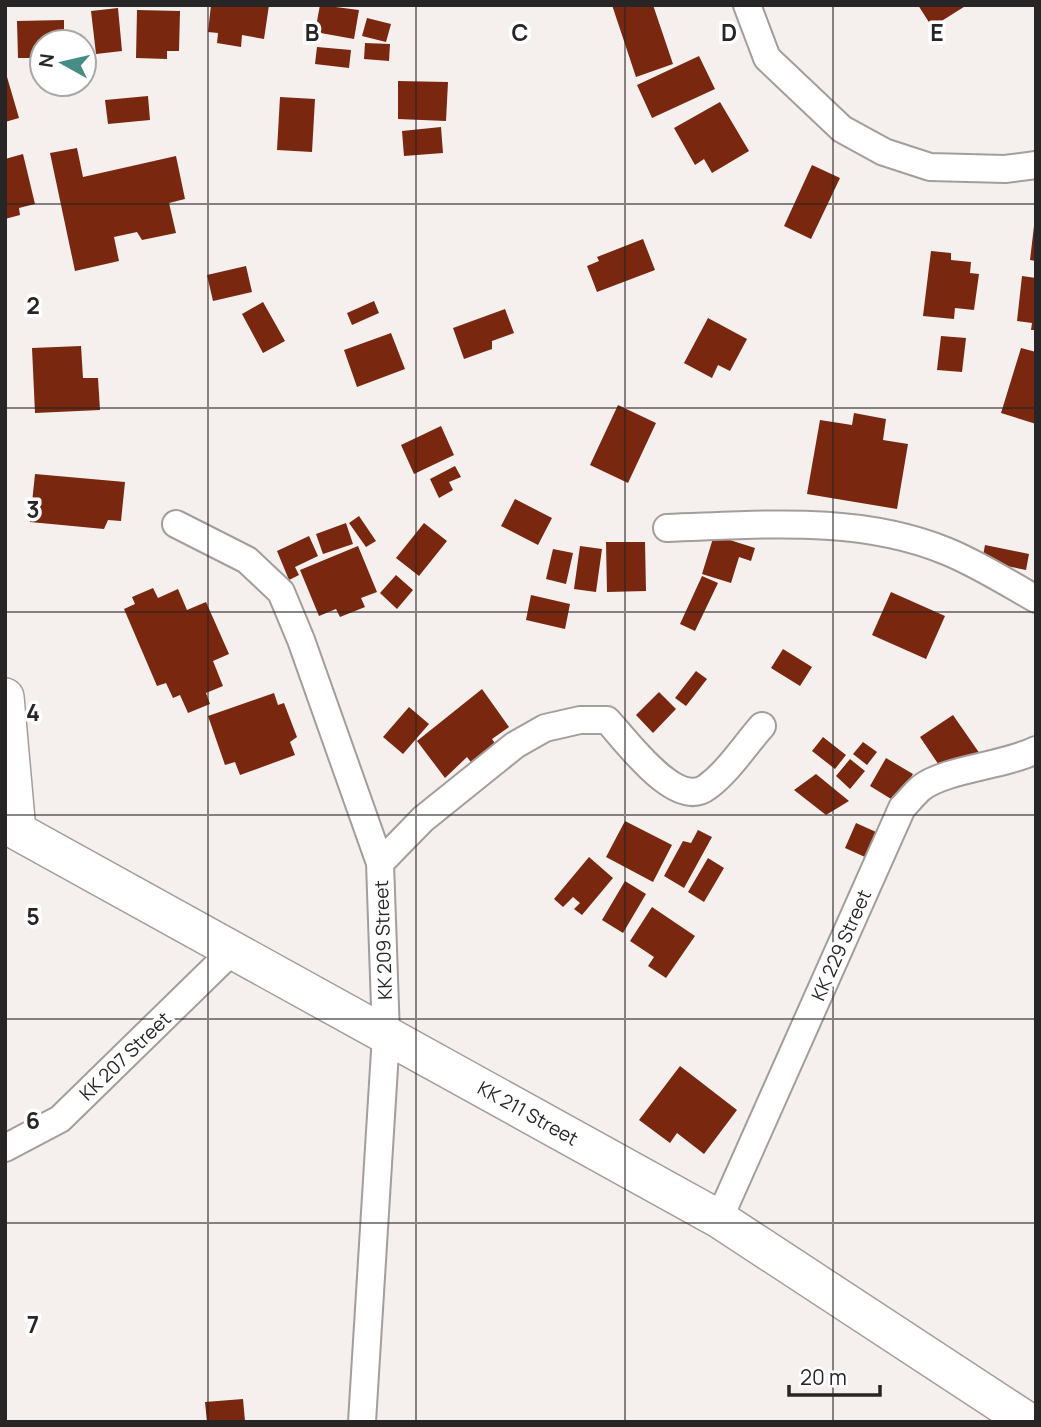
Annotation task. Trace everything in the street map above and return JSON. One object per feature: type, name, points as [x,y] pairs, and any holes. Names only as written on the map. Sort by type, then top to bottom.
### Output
[{"type":"main road","name":"KK 211 Street","points":[[5,697],[17,831],[719,1219],[1024,1421]]},
{"type":"street","points":[[747,5],[767,58],[842,128],[884,152],[930,167],[1005,169],[1036,166]]},
{"type":"street","points":[[667,528],[790,523],[865,529],[944,550],[1036,599]]},
{"type":"street","points":[[176,524],[247,560],[281,592],[301,640],[380,863]]},
{"type":"street","name":"KK 209 Street","points":[[362,1422],[386,1035],[380,863],[422,819],[515,745],[545,728],[580,720],[607,720],[662,780],[687,792],[706,789],[762,726]]},
{"type":"street","name":"KK 229 Street","points":[[719,1219],[902,808],[923,786],[963,772],[1014,761],[1036,750]]},
{"type":"street","name":"KK 207 Street","points":[[5,1148],[60,1119],[234,949]]},
{"type":"building","points":[[211,5],[269,5],[264,39],[242,35],[241,47],[217,43],[218,33],[208,32]]},
{"type":"building","points":[[320,5],[359,10],[354,39],[315,32]]},
{"type":"building","points":[[612,5],[653,5],[673,64],[636,77]]},
{"type":"building","points":[[918,5],[967,5],[932,27]]},
{"type":"building","points":[[118,8],[122,51],[98,54],[98,28],[93,28],[91,11]]},
{"type":"building","points":[[137,10],[180,11],[179,51],[167,51],[167,59],[136,58]]},
{"type":"building","points":[[367,18],[391,24],[386,42],[362,36]]},
{"type":"building","points":[[64,20],[64,28],[28,28],[28,58],[18,58],[17,21]]},
{"type":"building","points":[[365,43],[390,44],[389,61],[364,59]]},
{"type":"building","points":[[317,47],[351,50],[349,68],[315,64]]},
{"type":"building","points":[[699,56],[715,89],[652,118],[637,85]]},
{"type":"building","points":[[5,70],[19,118],[5,122]]},
{"type":"building","points":[[398,81],[448,82],[446,121],[398,119]]},
{"type":"building","points":[[148,96],[150,120],[108,124],[105,100]]},
{"type":"building","points":[[280,97],[315,99],[312,152],[277,150]]},
{"type":"building","points":[[720,102],[749,151],[712,173],[704,159],[695,165],[674,128]]},
{"type":"building","points":[[441,127],[443,153],[404,156],[402,131]]},
{"type":"building","points":[[77,148],[83,177],[176,156],[185,199],[169,203],[176,233],[142,240],[137,232],[114,237],[119,261],[75,271],[50,153]]},
{"type":"building","points":[[23,154],[35,204],[19,208],[20,215],[5,219],[5,159]]},
{"type":"building","points":[[812,165],[840,178],[811,239],[784,226]]},
{"type":"building","points":[[1036,226],[1036,261],[1030,260]]},
{"type":"building","points":[[643,239],[655,270],[597,292],[587,266],[599,261],[597,257]]},
{"type":"building","points":[[931,251],[951,253],[951,260],[971,262],[970,273],[979,274],[974,310],[955,308],[954,319],[923,316]]},
{"type":"building","points":[[246,266],[252,292],[213,301],[207,275]]},
{"type":"building","points":[[1022,276],[1036,278],[1036,330],[1031,330],[1032,323],[1017,321]]},
{"type":"building","points":[[374,301],[379,313],[352,325],[347,313]]},
{"type":"building","points":[[263,302],[285,341],[263,353],[242,314]]},
{"type":"building","points":[[505,309],[514,333],[492,341],[492,349],[464,359],[453,328]]},
{"type":"building","points":[[708,318],[747,339],[730,371],[718,365],[712,378],[684,363]]},
{"type":"building","points":[[391,333],[405,369],[357,387],[344,350]]},
{"type":"building","points":[[941,336],[966,338],[962,372],[937,370]]},
{"type":"building","points":[[81,346],[83,378],[98,378],[100,410],[35,413],[32,348]]},
{"type":"building","points":[[1021,348],[1036,352],[1036,424],[1001,413]]},
{"type":"building","points":[[618,405],[656,423],[628,483],[590,465]]},
{"type":"building","points":[[854,413],[886,419],[883,440],[908,444],[897,509],[807,494],[820,420],[852,425]]},
{"type":"building","points":[[441,426],[454,455],[414,474],[401,445]]},
{"type":"building","points":[[455,466],[461,477],[449,482],[453,490],[439,498],[430,479]]},
{"type":"building","points":[[35,474],[125,482],[121,521],[108,520],[104,529],[30,522]]},
{"type":"building","points":[[515,499],[552,518],[538,545],[501,526]]},
{"type":"building","points":[[359,516],[376,541],[366,547],[349,523]]},
{"type":"building","points":[[346,523],[353,544],[323,554],[316,534]]},
{"type":"building","points":[[424,523],[447,541],[419,576],[396,558]]},
{"type":"building","points":[[714,535],[755,548],[751,561],[739,557],[731,583],[702,574]]},
{"type":"building","points":[[309,536],[318,556],[295,567],[299,575],[289,580],[277,551]]},
{"type":"building","points":[[606,542],[645,542],[646,591],[607,592]]},
{"type":"building","points":[[985,545],[1029,554],[1026,570],[982,561]]},
{"type":"building","points":[[358,546],[377,592],[361,598],[365,607],[340,617],[336,609],[319,616],[300,570]]},
{"type":"building","points":[[580,546],[602,549],[596,592],[574,589]]},
{"type":"building","points":[[553,549],[573,553],[566,584],[546,579]]},
{"type":"building","points":[[396,575],[413,590],[397,609],[380,593]]},
{"type":"building","points":[[702,576],[718,583],[695,631],[680,624]]},
{"type":"building","points":[[153,588],[158,598],[178,589],[187,610],[206,602],[229,654],[213,661],[223,686],[206,693],[210,704],[188,713],[180,695],[173,698],[166,683],[157,686],[124,609],[135,604],[132,597]]},
{"type":"building","points":[[891,592],[945,616],[926,659],[872,635]]},
{"type":"building","points":[[531,595],[570,604],[565,629],[526,620]]},
{"type":"building","points":[[783,649],[812,667],[800,686],[771,668]]},
{"type":"building","points":[[696,671],[707,679],[686,706],[675,698]]},
{"type":"building","points":[[482,689],[509,727],[492,739],[499,749],[474,766],[467,757],[445,778],[417,741]]},
{"type":"building","points":[[659,692],[676,709],[653,733],[636,715]]},
{"type":"building","points":[[274,693],[278,705],[284,703],[297,737],[290,742],[295,755],[240,775],[235,762],[225,765],[208,716]]},
{"type":"building","points":[[409,707],[429,724],[403,754],[383,737]]},
{"type":"building","points":[[953,715],[980,754],[947,777],[920,737]]},
{"type":"building","points":[[823,737],[846,755],[835,769],[812,751]]},
{"type":"building","points":[[863,742],[877,752],[867,765],[853,754]]},
{"type":"building","points":[[886,758],[913,774],[896,802],[870,786]]},
{"type":"building","points":[[850,759],[865,771],[850,789],[836,776]]},
{"type":"building","points":[[816,774],[849,801],[826,815],[794,790]]},
{"type":"building","points":[[625,821],[672,845],[653,882],[606,857]]},
{"type":"building","points":[[856,823],[876,832],[865,857],[845,848]]},
{"type":"building","points":[[698,830],[712,837],[684,888],[664,876],[683,841],[691,843]]},
{"type":"building","points":[[589,857],[613,878],[582,915],[574,909],[580,903],[573,897],[563,907],[554,899]]},
{"type":"building","points":[[708,858],[724,868],[704,902],[688,892]]},
{"type":"building","points":[[625,881],[646,894],[623,933],[602,920]]},
{"type":"building","points":[[652,907],[695,936],[666,978],[648,966],[654,957],[630,941]]},
{"type":"building","points":[[680,1066],[737,1110],[704,1154],[677,1133],[670,1143],[639,1120]]},
{"type":"building","points":[[243,1399],[245,1421],[207,1422],[205,1402]]}]
